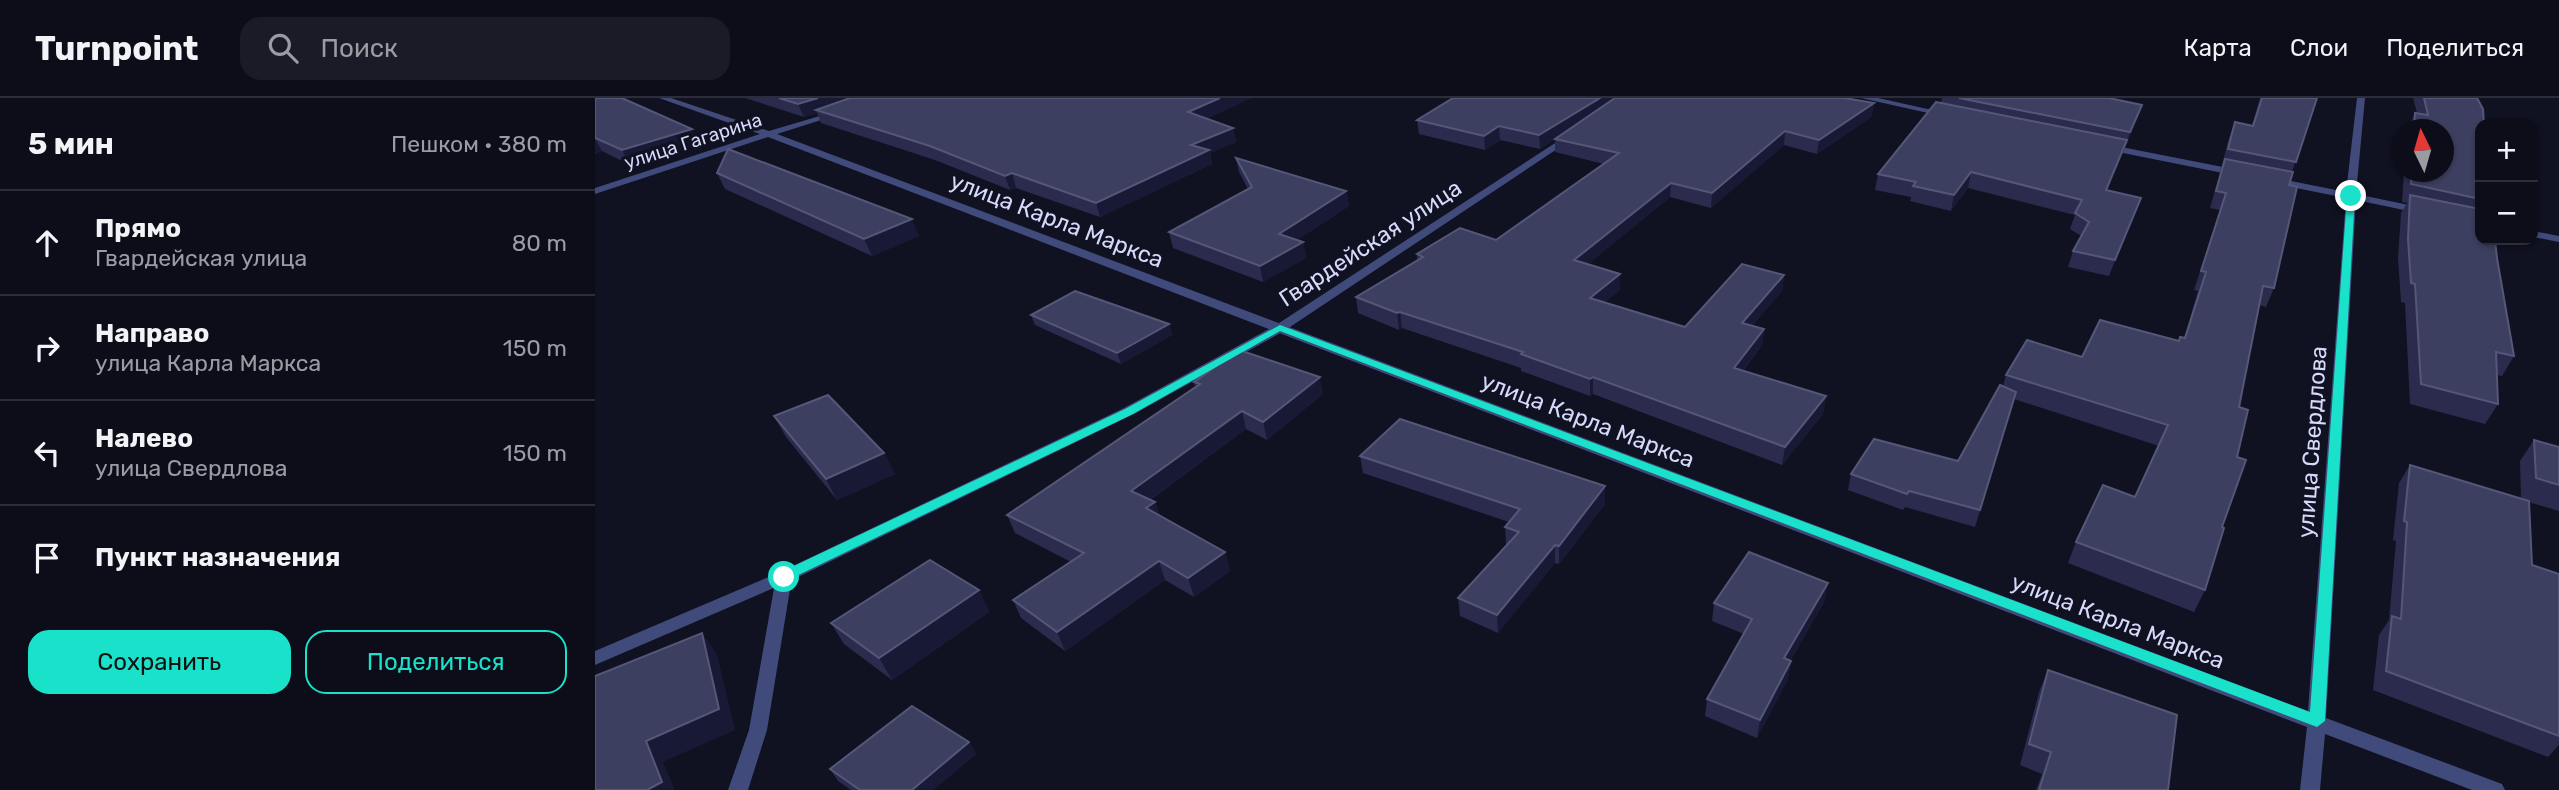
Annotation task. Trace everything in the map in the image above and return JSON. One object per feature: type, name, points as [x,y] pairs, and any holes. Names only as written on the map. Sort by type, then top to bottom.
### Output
[{"type":"street","name":"улица Карла Маркса","points":[[663,98],[768,134],[2495,790]]},
{"type":"street","points":[[1865,98],[1959,117]]},
{"type":"street","name":"улица Свердлова","points":[[2310,790],[2317,721],[2351,196],[2361,98]]},
{"type":"street","name":"улица Гагарина","points":[[595,191],[843,110]]},
{"type":"street","name":"Гвардейская улица","points":[[595,658],[784,577],[1129,411],[1280,328],[1582,129]]},
{"type":"street","points":[[2095,144],[2243,174]]},
{"type":"street","points":[[2257,177],[2429,212]]},
{"type":"street","points":[[2538,235],[2559,239]]},
{"type":"street","points":[[738,790],[758,730],[784,577]]},
{"type":"building","points":[[595,98],[622,98],[692,129],[622,150],[595,138]]},
{"type":"building","points":[[779,98],[818,98],[798,104]]},
{"type":"building","points":[[850,98],[1220,98],[1188,112],[1233,128],[1191,145],[1209,150],[1096,203],[1012,173],[1005,176],[930,146],[816,110]]},
{"type":"building","points":[[1453,98],[1600,98],[1539,135],[1499,126],[1484,136],[1417,120]]},
{"type":"building","points":[[1615,98],[1845,98],[1874,103],[1819,140],[1785,131],[1712,193],[1671,183],[1574,260],[1620,274],[1590,298],[1685,327],[1742,264],[1784,275],[1742,323],[1764,329],[1734,368],[1826,396],[1785,447],[1593,377],[1590,379],[1521,354],[1523,352],[1397,313],[1356,297],[1423,257],[1417,254],[1460,228],[1496,240],[1619,153],[1555,139]]},
{"type":"building","points":[[1959,98],[2109,98],[2142,105],[2130,132]]},
{"type":"building","points":[[2262,98],[2317,98],[2296,162],[2228,149],[2235,122],[2253,126]]},
{"type":"building","points":[[2424,98],[2477,98],[2483,109],[2484,119],[2475,119],[2475,198],[2411,184],[2454,182],[2454,119],[2415,119],[2415,113],[2428,115]]},
{"type":"building","points":[[1936,102],[2127,140],[2106,190],[2141,198],[2115,260],[2073,251],[2089,222],[2075,213],[2082,200],[1971,172],[1954,195],[1913,186],[1916,182],[1878,174]]},
{"type":"building","points":[[728,149],[912,219],[864,239],[717,173]]},
{"type":"building","points":[[1236,158],[1346,191],[1279,234],[1303,242],[1260,266],[1169,232],[1252,187]]},
{"type":"building","points":[[2225,159],[2293,172],[2289,185],[2297,187],[2274,288],[2263,286],[2239,407],[2248,410],[2237,457],[2246,460],[2222,527],[2224,528],[2205,590],[2076,542],[2103,485],[2135,497],[2168,425],[2006,375],[2027,340],[2082,357],[2100,320],[2179,341],[2180,337],[2185,338],[2206,272],[2201,271],[2226,193],[2216,191]]},
{"type":"building","points":[[2410,195],[2475,208],[2475,245],[2496,245],[2514,356],[2496,352],[2498,404],[2421,384],[2415,284],[2411,283],[2408,239]]},
{"type":"building","points":[[1075,291],[1169,324],[1117,353],[1031,315]]},
{"type":"building","points":[[1239,350],[1320,377],[1263,422],[1242,411],[1131,491],[1155,502],[1146,508],[1225,552],[1188,578],[1159,561],[1057,632],[1013,600],[1084,553],[1007,515],[1200,384],[1194,382]]},
{"type":"building","points":[[2000,385],[2016,392],[1980,510],[1909,491],[1907,494],[1851,474],[1874,439],[1958,461]]},
{"type":"building","points":[[828,395],[884,453],[826,479],[774,416]]},
{"type":"building","points":[[1400,419],[1605,486],[1559,546],[1555,545],[1497,615],[1458,598],[1519,532],[1505,527],[1520,509],[1360,456]]},
{"type":"building","points":[[2534,440],[2559,447],[2559,485],[2536,478]]},
{"type":"building","points":[[2410,465],[2529,501],[2532,565],[2559,574],[2559,736],[2386,671],[2392,616],[2401,619],[2407,522],[2404,521]]},
{"type":"building","points":[[1749,552],[1828,583],[1784,658],[1791,661],[1760,720],[1707,699],[1752,619],[1714,603]]},
{"type":"building","points":[[930,560],[979,590],[879,658],[831,623]]},
{"type":"building","points":[[702,633],[719,709],[646,741],[662,782],[647,790],[595,790],[595,676]]},
{"type":"building","points":[[2048,670],[2177,715],[2168,790],[2039,790],[2051,752],[2029,744]]},
{"type":"building","points":[[912,706],[969,742],[912,790],[860,790],[830,769]]},
{"type":"route","points":[[784,577],[1129,411],[1280,328],[2317,721],[2351,196]]}]
